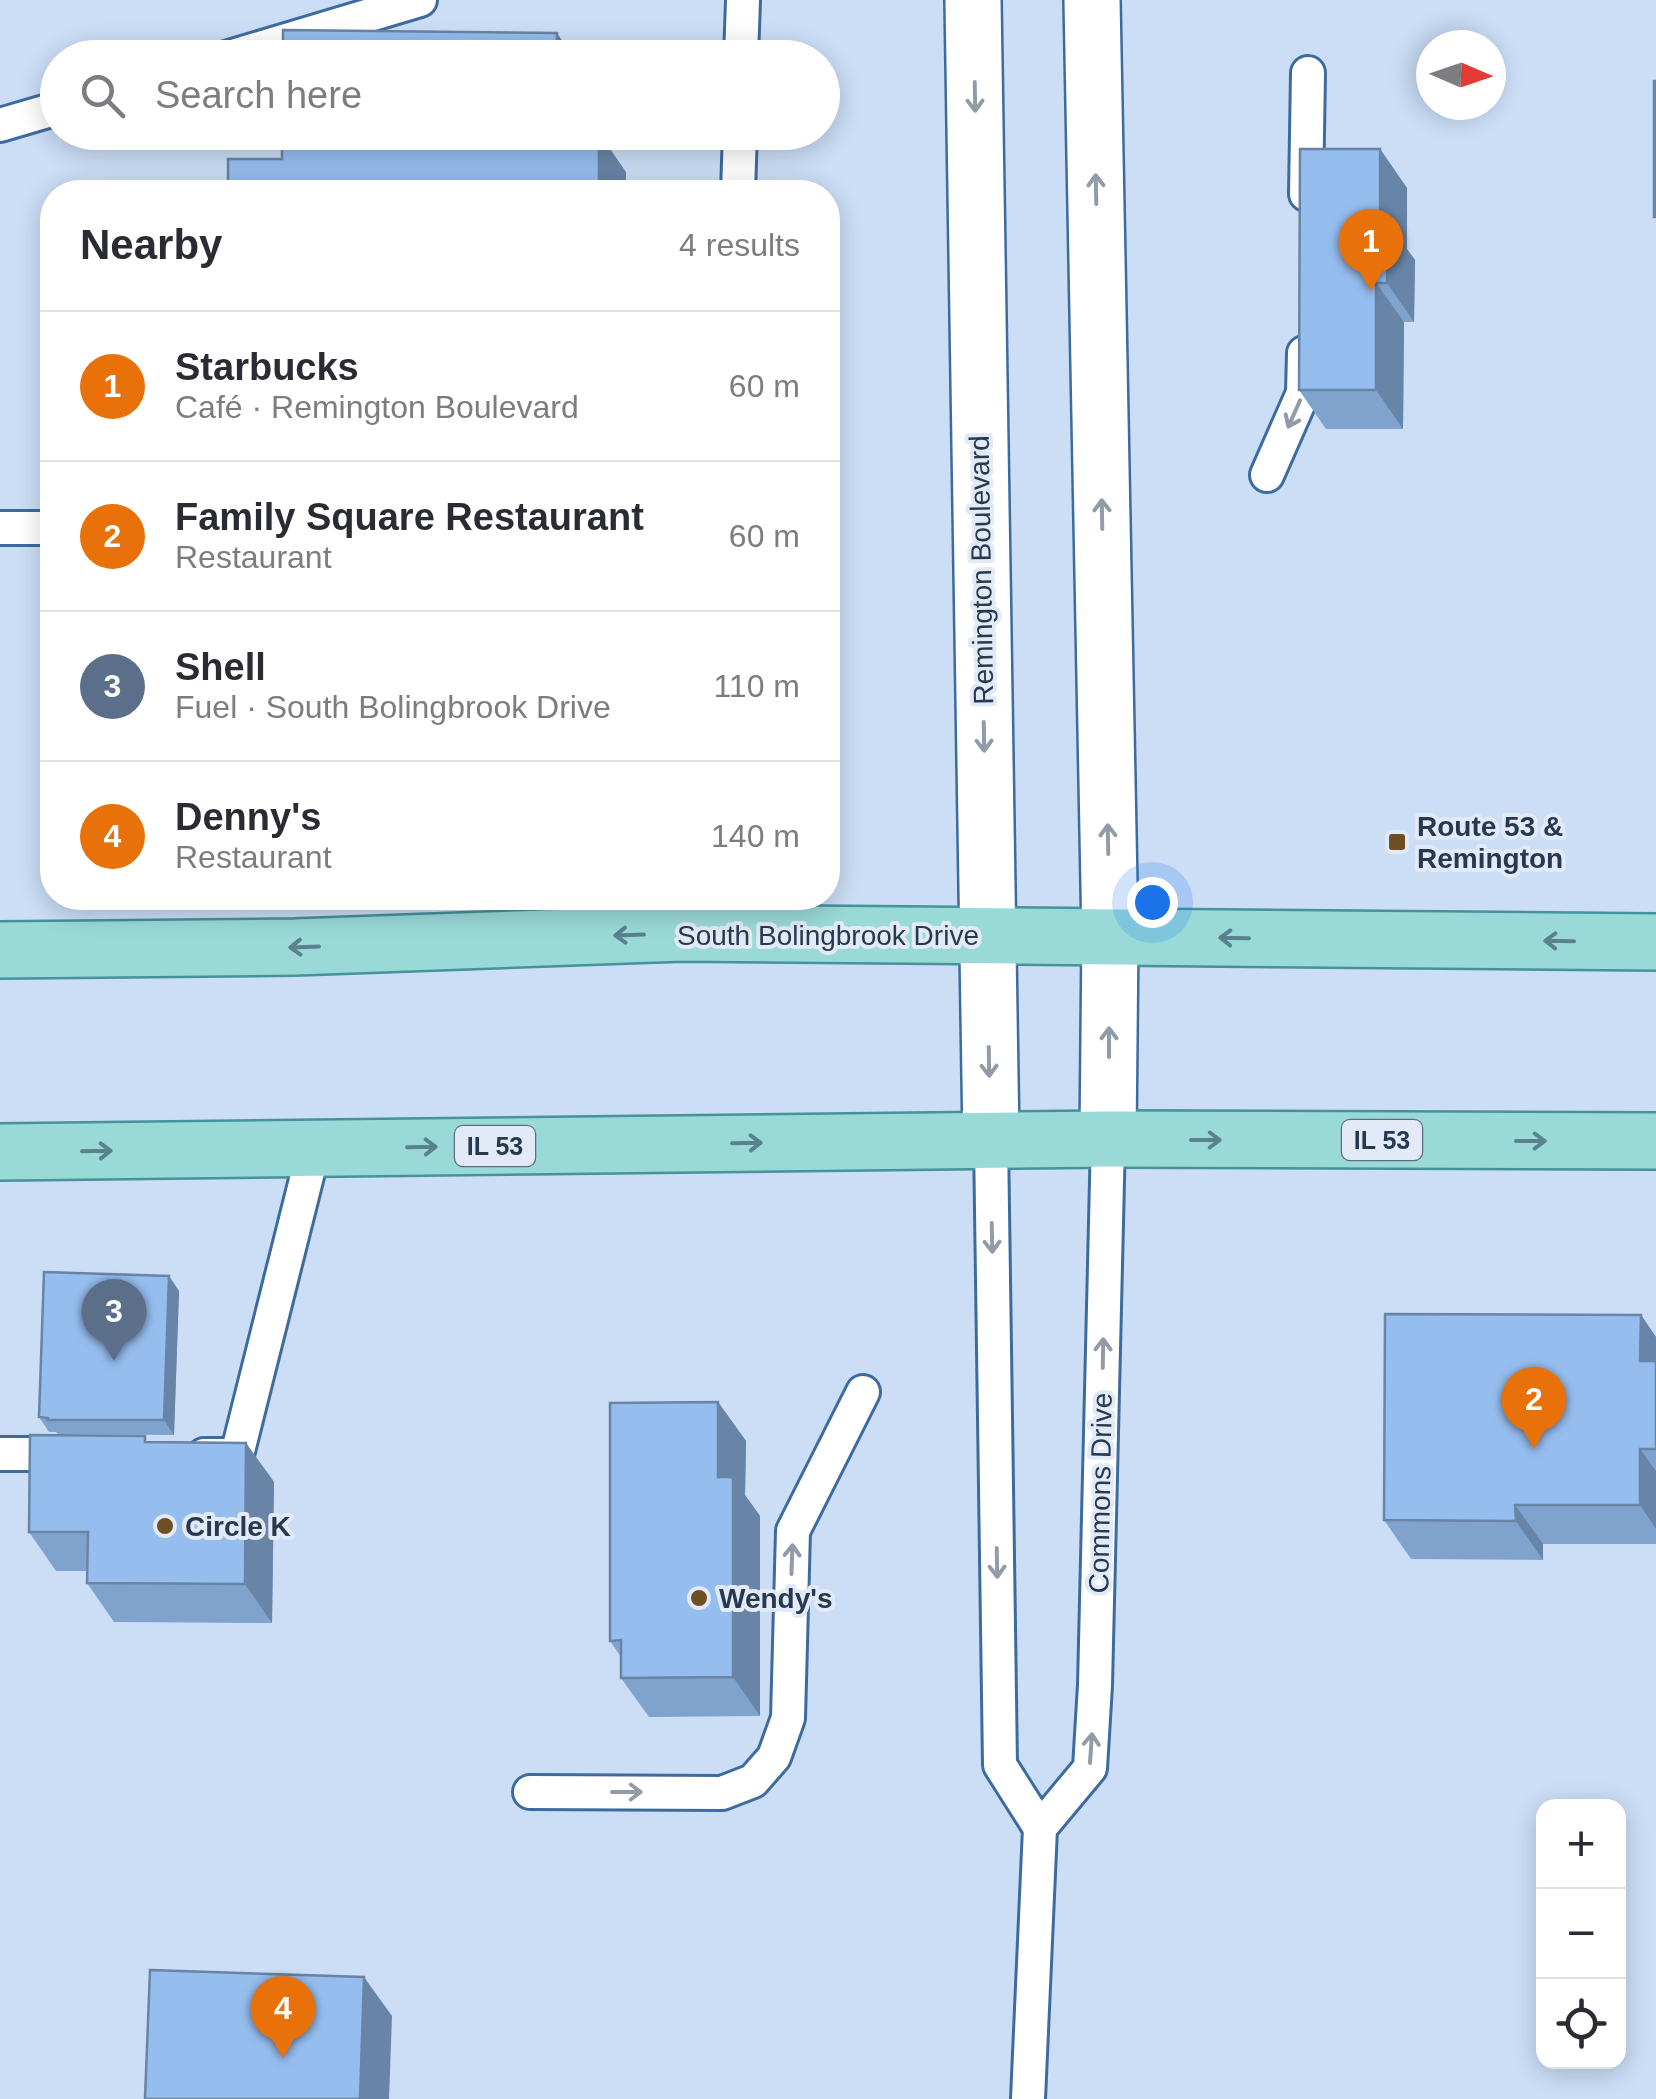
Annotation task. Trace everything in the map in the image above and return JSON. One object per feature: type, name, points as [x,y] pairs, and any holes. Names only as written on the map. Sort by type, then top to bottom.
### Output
[{"type":"main road","name":"South Bolingbrook Drive","points":[[0,950],[294,947],[682,933],[1656,942]]},
{"type":"main road","name":"IL 53","points":[[0,1152],[1108,1139],[1656,1141]]},
{"type":"street","name":"Remington Boulevard","points":[[973,0],[991,1140]]},
{"type":"street","points":[[1092,0],[1110,937],[1108,1139]]},
{"type":"lane","points":[[286,40],[420,0]]},
{"type":"lane","points":[[742,40],[743,0]]},
{"type":"lane","points":[[1306,233],[1308,74]]},
{"type":"lane","points":[[0,125],[40,113]]},
{"type":"lane","points":[[738,180],[739,150]]},
{"type":"lane","points":[[1267,475],[1304,393],[1304,313]]},
{"type":"lane","points":[[0,528],[40,528]]},
{"type":"lane","name":"Commons Drive","points":[[1040,1828],[1090,1768],[1108,1139]]},
{"type":"lane","points":[[991,1140],[1000,1765],[1040,1828],[1028,2099]]},
{"type":"lane","points":[[178,1454],[236,1455],[314,1148]]},
{"type":"lane","points":[[530,1792],[722,1792],[753,1781],[774,1757],[788,1718],[793,1531],[864,1392]]},
{"type":"lane","points":[[0,1454],[98,1454]]},
{"type":"building","points":[[283,30],[557,33],[557,40],[283,40]]},
{"type":"building","points":[[1656,81],[1656,217],[1654,217]]},
{"type":"building","points":[[1300,149],[1380,149],[1380,221],[1388,221],[1387,283],[1376,283],[1376,390],[1299,390]]},
{"type":"building","points":[[282,150],[599,150],[599,180],[228,180],[228,159],[282,159]]},
{"type":"building","points":[[44,1272],[169,1276],[164,1420],[39,1417]]},
{"type":"building","points":[[1385,1314],[1641,1315],[1640,1361],[1656,1361],[1656,1449],[1640,1449],[1640,1505],[1515,1505],[1516,1521],[1384,1520]]},
{"type":"building","name":"Wendy's","points":[[718,1402],[718,1477],[733,1477],[733,1677],[621,1678],[621,1640],[610,1641],[610,1403]]},
{"type":"building","name":"Circle K","points":[[30,1435],[145,1436],[145,1442],[246,1443],[245,1584],[87,1583],[88,1532],[29,1532]]},
{"type":"building","points":[[150,1970],[364,1977],[360,2099],[145,2099]]},
{"type":"place","name":"Starbucks","points":[[1371,291]]},
{"type":"place","name":"Route 53 & Remington","points":[[1397,842]]},
{"type":"place","name":"Shell","points":[[114,1361]]},
{"type":"place","name":"Family Square Restaurant","points":[[1534,1449]]},
{"type":"place","name":"Circle K","points":[[165,1526]]},
{"type":"place","name":"Wendy's","points":[[699,1598]]},
{"type":"place","name":"Denny's","points":[[283,2058]]}]
